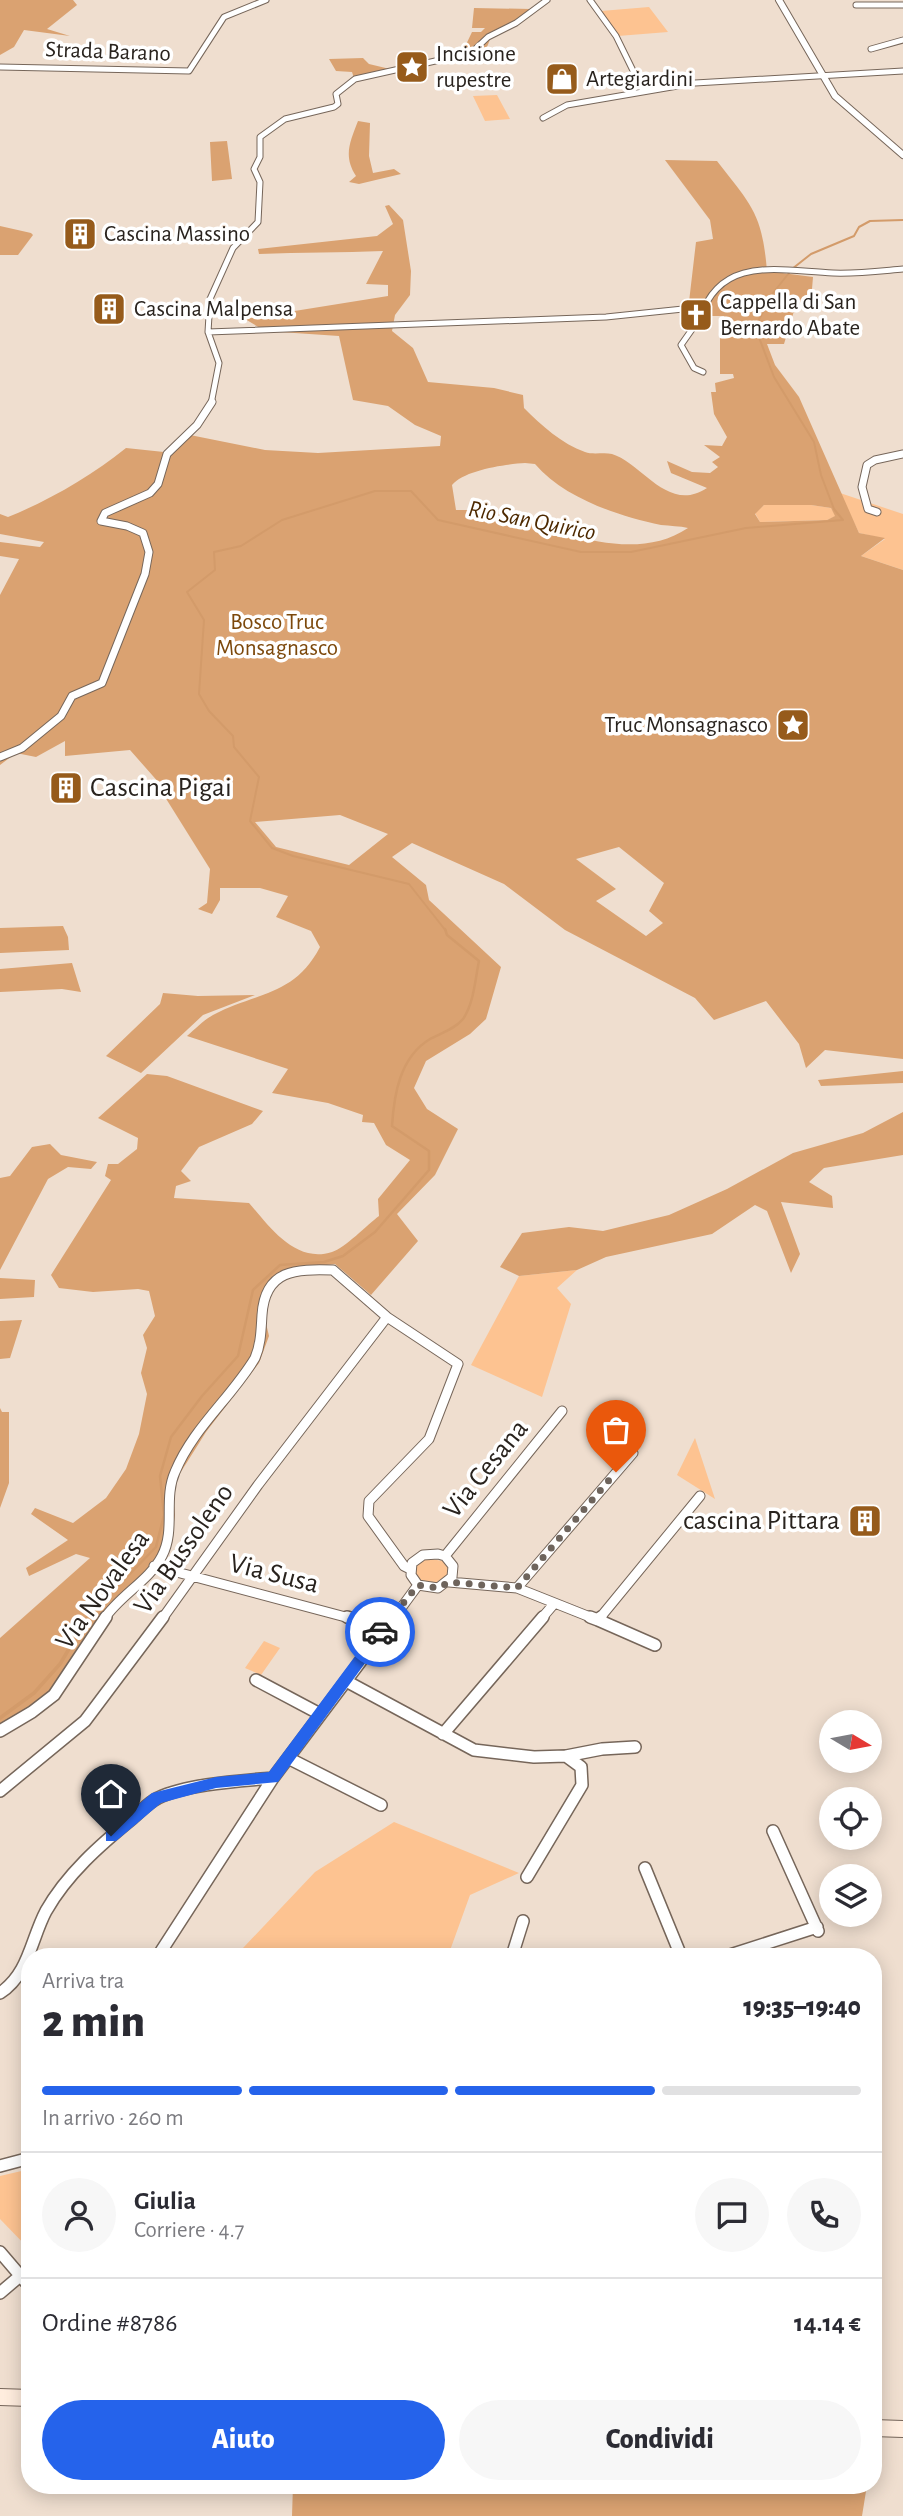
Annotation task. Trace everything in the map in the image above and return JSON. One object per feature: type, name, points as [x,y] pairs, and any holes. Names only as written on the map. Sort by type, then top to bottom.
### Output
[{"type":"main road","points":[[0,2398],[21,2398]]},
{"type":"main road","points":[[882,2428],[903,2429]]},
{"type":"street","name":"Strada Barano","points":[[0,67],[186,71],[192,68],[203,46],[224,18],[266,0]]},
{"type":"street","points":[[0,757],[22,748],[61,716],[72,696],[102,683],[133,606],[149,558],[149,547],[144,533],[127,526],[101,521],[105,513],[150,494],[158,484],[167,454],[207,413],[213,401],[219,363],[208,332],[210,299],[233,248],[258,222],[260,181],[254,169],[261,152],[260,138],[267,129],[285,118],[334,107],[338,104],[336,94],[355,79],[471,53],[488,37],[516,23],[547,0]]},
{"type":"street","points":[[590,0],[616,36],[643,91]]},
{"type":"street","points":[[779,0],[838,99],[903,155]]},
{"type":"street","points":[[856,5],[903,5]]},
{"type":"street","points":[[871,50],[903,40]]},
{"type":"street","points":[[543,118],[567,105],[707,82],[903,71]]},
{"type":"street","points":[[703,372],[694,368],[681,345],[696,328],[712,290],[725,281],[741,274],[767,271],[846,273],[903,269]]},
{"type":"street","points":[[208,332],[561,318],[683,309],[689,310],[693,317],[700,318]]},
{"type":"street","points":[[877,512],[868,509],[862,488],[867,464],[903,454]]},
{"type":"street","name":"Via Novalesa","points":[[0,1731],[42,1705],[59,1690],[117,1602],[154,1566],[169,1540],[170,1486],[173,1474],[212,1413],[256,1356],[262,1337],[260,1315],[277,1279],[301,1269],[334,1270],[387,1317]]},
{"type":"street","points":[[387,1317],[458,1364],[429,1439],[369,1500],[368,1516],[404,1566],[410,1569]]},
{"type":"street","name":"Via Bussoleno","points":[[0,1791],[85,1721],[101,1703],[258,1485],[387,1317]]},
{"type":"street","name":"Via Cesana","points":[[445,1556],[562,1411]]},
{"type":"street","points":[[517,1588],[633,1453]]},
{"type":"street","points":[[598,1620],[700,1496]]},
{"type":"street","points":[[449,1582],[454,1572],[445,1556],[423,1555],[417,1558],[410,1569],[413,1580],[418,1585],[438,1588],[449,1582],[517,1588],[554,1605],[598,1620],[654,1646]]},
{"type":"street","name":"Via Susa","points":[[154,1566],[321,1609],[383,1629]]},
{"type":"street","points":[[163,1948],[273,1778],[418,1585]]},
{"type":"street","points":[[443,1734],[554,1605]]},
{"type":"street","points":[[256,1680],[320,1714]]},
{"type":"street","points":[[345,1681],[474,1751],[534,1757],[566,1756],[602,1749],[635,1747]]},
{"type":"street","points":[[527,1877],[582,1785],[581,1767],[566,1756]]},
{"type":"street","points":[[288,1758],[381,1805]]},
{"type":"street","points":[[31,1948],[46,1913],[66,1880],[111,1836],[157,1798],[216,1783],[273,1778]]},
{"type":"street","points":[[754,1948],[817,1929],[773,1831]]},
{"type":"street","points":[[645,1868],[678,1948]]},
{"type":"street","points":[[515,1948],[523,1921]]},
{"type":"street","points":[[0,1993],[11,1986],[21,1969]]},
{"type":"street","points":[[0,2166],[21,2160]]},
{"type":"street","points":[[0,2252],[20,2276],[0,2293]]},
{"type":"shaded area","points":[[649,7],[668,32],[618,36],[601,11]]},
{"type":"shaded area","points":[[497,95],[510,119],[485,121],[473,96]]},
{"type":"shaded area","points":[[840,493],[903,514],[903,570],[861,556],[885,539],[859,533]]},
{"type":"shaded area","points":[[764,505],[811,505],[831,508],[836,516],[827,520],[760,522],[755,513]]},
{"type":"shaded area","points":[[577,1270],[557,1288],[571,1304],[542,1397],[471,1365],[519,1276]]},
{"type":"shaded area","points":[[695,1438],[715,1499],[677,1475]]},
{"type":"shaded area","points":[[424,1558],[443,1561],[448,1568],[447,1575],[434,1584],[420,1580],[415,1567]]},
{"type":"shaded area","points":[[264,1641],[280,1648],[261,1675],[245,1668]]},
{"type":"shaded area","points":[[394,1822],[519,1873],[470,1895],[451,1948],[243,1948],[315,1872]]},
{"type":"shaded area","points":[[21,2171],[21,2241],[0,2219],[0,2176]]},
{"type":"green space","points":[[0,0],[73,0],[77,5],[47,29],[70,36],[24,30],[14,47],[0,55]]},
{"type":"green space","points":[[474,8],[531,9],[491,37],[485,52],[462,53],[472,32],[481,32],[485,28],[472,28]]},
{"type":"green space","points":[[363,58],[369,64],[394,70],[354,78],[352,72],[336,71],[329,59]]},
{"type":"green space","points":[[358,121],[370,123],[369,156],[373,173],[394,169],[401,174],[359,184],[349,182],[356,176],[349,155],[350,142]]},
{"type":"green space","points":[[227,141],[232,179],[212,181],[210,142]]},
{"type":"green space","name":"Bosco Truc Monsagnasco","points":[[665,160],[717,161],[753,211],[762,236],[767,271],[813,277],[812,289],[794,311],[784,344],[767,344],[775,365],[799,397],[859,533],[885,538],[861,556],[903,570],[903,1059],[825,1050],[806,1068],[799,1044],[766,1001],[714,1020],[695,998],[565,930],[504,884],[412,843],[392,857],[426,885],[429,900],[501,967],[486,1019],[470,1034],[426,1061],[414,1088],[427,1109],[458,1129],[435,1175],[397,1214],[418,1241],[371,1295],[335,1264],[285,1270],[268,1298],[264,1315],[269,1336],[259,1363],[206,1432],[172,1486],[175,1515],[171,1541],[162,1560],[118,1603],[73,1678],[56,1697],[0,1737],[0,1638],[90,1558],[76,1554],[29,1576],[26,1568],[68,1540],[31,1514],[35,1508],[73,1523],[106,1498],[126,1469],[139,1434],[147,1394],[141,1373],[147,1348],[143,1335],[155,1316],[149,1291],[138,1289],[93,1292],[59,1288],[51,1275],[111,1180],[105,1176],[108,1164],[118,1164],[137,1149],[138,1138],[98,1118],[147,1074],[167,1076],[263,1111],[252,1124],[199,1147],[181,1171],[191,1181],[176,1186],[174,1198],[249,1203],[284,1241],[306,1253],[319,1254],[337,1250],[379,1216],[378,1199],[410,1160],[386,1145],[374,1123],[362,1122],[363,1115],[328,1103],[272,1093],[288,1069],[187,1036],[213,1015],[286,984],[310,963],[320,947],[311,931],[276,917],[288,896],[260,888],[220,888],[220,900],[212,914],[198,909],[207,903],[210,869],[165,797],[160,784],[130,750],[65,756],[65,741],[36,757],[16,753],[0,765],[0,595],[19,559],[0,556],[0,542],[40,547],[44,542],[0,534],[0,514],[8,517],[55,495],[126,448],[164,452],[185,434],[265,450],[318,453],[440,446],[441,436],[415,425],[388,406],[353,400],[339,336],[265,331],[245,319],[388,296],[388,285],[366,284],[383,251],[259,254],[258,249],[377,236],[393,224],[385,206],[389,205],[403,220],[411,271],[410,295],[395,315],[392,331],[413,348],[428,382],[494,388],[523,395],[524,408],[576,449],[588,453],[612,454],[668,491],[680,495],[693,494],[707,488],[671,473],[667,461],[692,472],[710,473],[718,467],[712,462],[720,457],[704,445],[722,446],[727,437],[714,414],[711,392],[716,392],[715,383],[734,378],[733,374],[720,374],[720,323],[725,322],[724,316],[704,316],[709,303],[689,302],[696,242],[713,239],[710,220]],"holes":[[[535,464],[561,487],[610,511],[661,525],[688,528],[668,538],[623,544],[599,542],[553,530],[504,512],[456,510],[452,485],[458,480],[486,469]],[[764,505],[811,505],[831,508],[835,516],[827,520],[760,522],[755,514]],[[340,815],[388,834],[349,865],[276,847],[255,822]],[[619,847],[664,883],[649,911],[663,923],[646,936],[596,901],[616,889],[576,859]]]},
{"type":"green space","points":[[0,226],[33,235],[18,255],[0,255]]},
{"type":"green space","points":[[63,926],[68,937],[69,950],[0,953],[0,928]]},
{"type":"green space","points":[[72,963],[81,992],[62,989],[0,992],[0,969]]},
{"type":"green space","points":[[163,993],[198,996],[255,995],[203,1015],[141,1073],[106,1056],[160,1004]]},
{"type":"green space","points":[[903,1071],[903,1083],[821,1086],[818,1080]]},
{"type":"green space","points":[[903,1112],[903,1155],[824,1168],[809,1182],[832,1196],[833,1208],[781,1202],[800,1254],[791,1273],[767,1211],[755,1205],[712,1234],[606,1257],[577,1270],[519,1276],[500,1267],[522,1233],[569,1227],[603,1231],[669,1215],[727,1189],[793,1153],[863,1133]]},
{"type":"green space","points":[[50,1144],[61,1155],[97,1162],[91,1169],[68,1167],[48,1179],[0,1270],[0,1178],[10,1176],[32,1147]]},
{"type":"green space","points":[[0,1278],[35,1280],[34,1297],[0,1299]]},
{"type":"green space","points":[[22,1320],[10,1358],[0,1359],[0,1321]]},
{"type":"green space","points":[[0,1408],[2,1412],[9,1412],[9,1483],[0,1508]]},
{"type":"green space","points":[[293,2494],[866,2494],[862,2516],[292,2516]]},
{"type":"waterway","name":"Rio San Quirico","points":[[792,269],[811,254],[854,236],[859,227],[870,221],[903,220]]},
{"type":"waterway","name":"Rio San Quirico","points":[[445,930],[409,884],[293,856],[272,848],[250,821],[259,777],[234,747],[233,736],[209,711],[199,694],[204,620],[187,592],[215,570],[214,552],[241,546],[282,520],[375,491],[411,491],[438,520],[581,552],[631,552],[746,528],[843,520],[834,509],[821,475],[814,442],[774,377],[755,327],[773,293],[789,273]]},
{"type":"waterway","points":[[86,1619],[156,1547],[164,1515],[160,1476],[171,1437],[202,1396],[238,1356],[253,1290],[280,1265],[324,1262],[343,1256],[375,1232],[429,1170],[429,1151],[392,1126],[397,1089],[405,1066],[420,1047],[460,1022],[472,999],[479,961],[447,935],[445,930]]},
{"type":"waterway","points":[[0,1718],[34,1693],[60,1664],[88,1617]]},
{"type":"way so far","points":[[380,1632],[418,1585],[431,1589],[449,1582],[517,1588],[616,1472]]},
{"type":"place","name":"Incisione rupestre","points":[[412,67]]},
{"type":"place","name":"Artegiardini","points":[[562,79]]},
{"type":"place","name":"Cascina Massino","points":[[80,234]]},
{"type":"place","name":"Cascina Malpensa","points":[[109,309]]},
{"type":"place","name":"Cappella di San Bernardo Abate","points":[[696,315]]},
{"type":"place","name":"Truc Monsagnasco","points":[[793,725]]},
{"type":"place","name":"Cascina Pigai","points":[[66,788]]},
{"type":"place","name":"cascina Pittara","points":[[865,1521]]},
{"type":"route","points":[[111,1836],[157,1798],[216,1783],[273,1778],[380,1632]]}]
